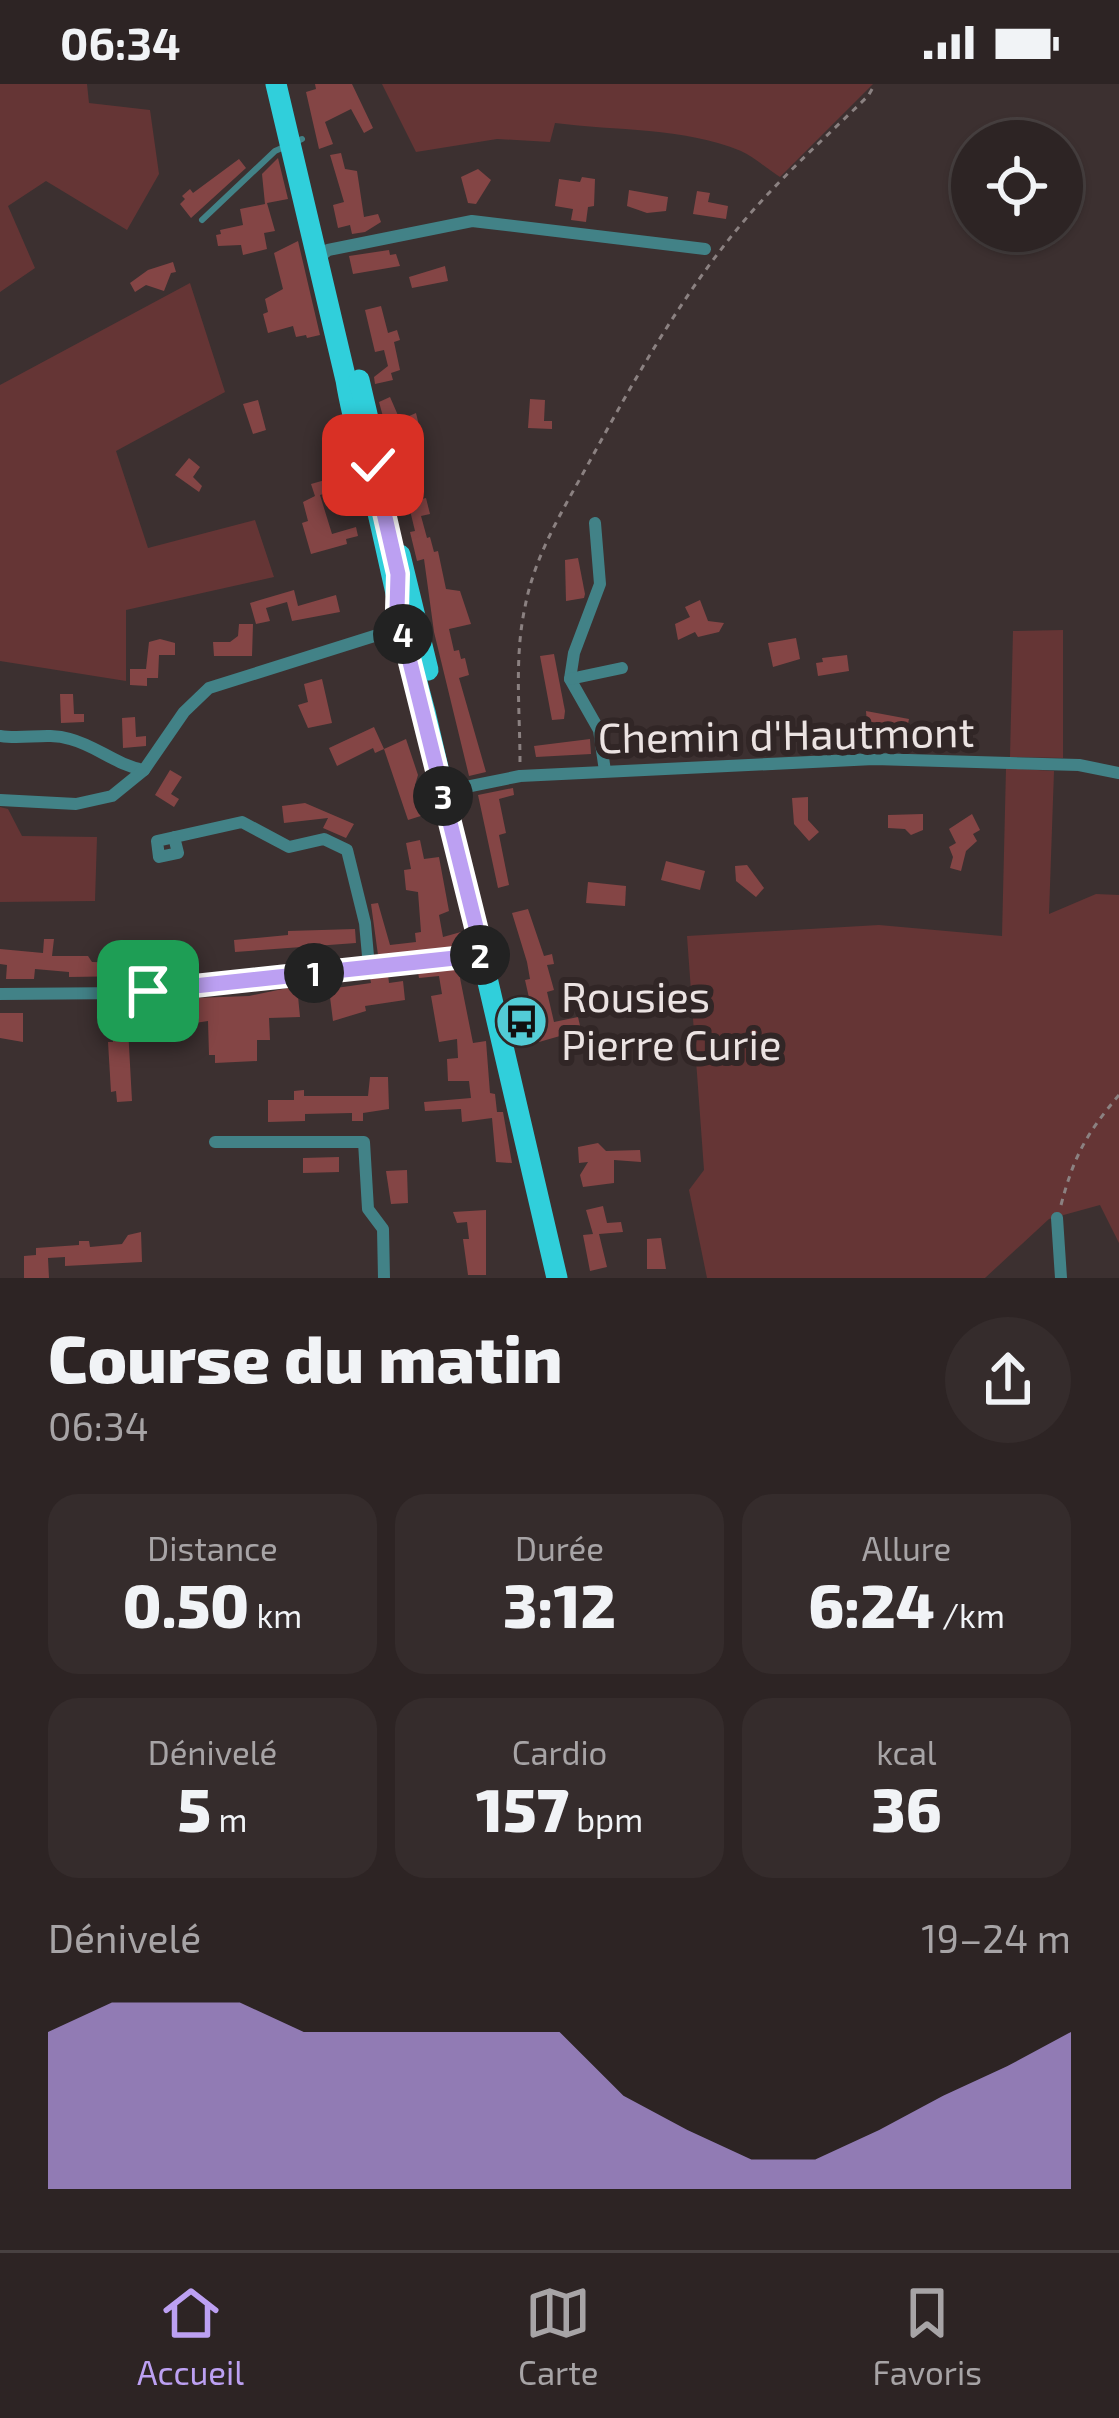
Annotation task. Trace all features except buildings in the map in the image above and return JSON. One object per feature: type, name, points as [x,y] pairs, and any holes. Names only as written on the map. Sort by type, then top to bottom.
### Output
[{"type":"main road","points":[[282,84],[560,1278]]},
{"type":"main road","points":[[484,953],[572,1278]]},
{"type":"street","points":[[321,252],[472,221],[705,249]]},
{"type":"street","points":[[595,523],[600,584],[574,653],[570,679],[599,730],[605,771]]},
{"type":"street","points":[[0,800],[76,803],[112,796],[144,770],[184,712],[209,688],[407,621]]},
{"type":"street","points":[[570,679],[622,668]]},
{"type":"street","points":[[0,736],[64,736],[124,767],[144,770]]},
{"type":"street","name":"Chemin d'Hautmont","points":[[449,792],[520,776],[874,759],[1079,765],[1119,773]]},
{"type":"street","points":[[174,837],[242,822],[290,847],[324,839],[347,850],[369,967]]},
{"type":"street","points":[[0,994],[130,993],[484,953]]},
{"type":"street","points":[[215,1142],[364,1142],[368,1209],[383,1229],[384,1278]]},
{"type":"street","points":[[1057,1219],[1061,1278]]},
{"type":"lane","points":[[202,220],[274,151],[296,140]]},
{"type":"path","points":[[520,776],[519,658],[524,610],[530,584],[560,516],[647,360],[705,271],[759,203],[868,96],[874,84]]},
{"type":"path","points":[[1057,1219],[1074,1157],[1088,1131],[1119,1095]]},
{"type":"shaded area","points":[[0,84],[87,84],[89,103],[150,110],[159,174],[127,230],[46,181],[8,206],[35,268],[0,292]]},
{"type":"shaded area","points":[[382,84],[873,84],[780,177],[741,151],[719,143],[555,123],[550,142],[497,139],[416,152]]},
{"type":"shaded area","points":[[190,283],[225,392],[116,451],[148,548],[255,520],[274,577],[126,610],[126,681],[0,661],[0,385]]},
{"type":"shaded area","points":[[1063,630],[1063,758],[1010,757],[1013,631]]},
{"type":"shaded area","points":[[1006,768],[1054,771],[1049,914],[1096,894],[1119,895],[1119,1243],[1100,1205],[1049,1219],[985,1278],[707,1278],[689,1190],[704,1170],[687,936],[879,925],[1002,936]]},
{"type":"shaded area","points":[[0,807],[8,809],[22,836],[97,837],[95,901],[0,902]]},
{"type":"place","name":"Rousies Pierre Curie","points":[[522,1021]]},
{"type":"route","points":[[148,991],[483,955],[397,610],[398,574],[373,465]]}]
